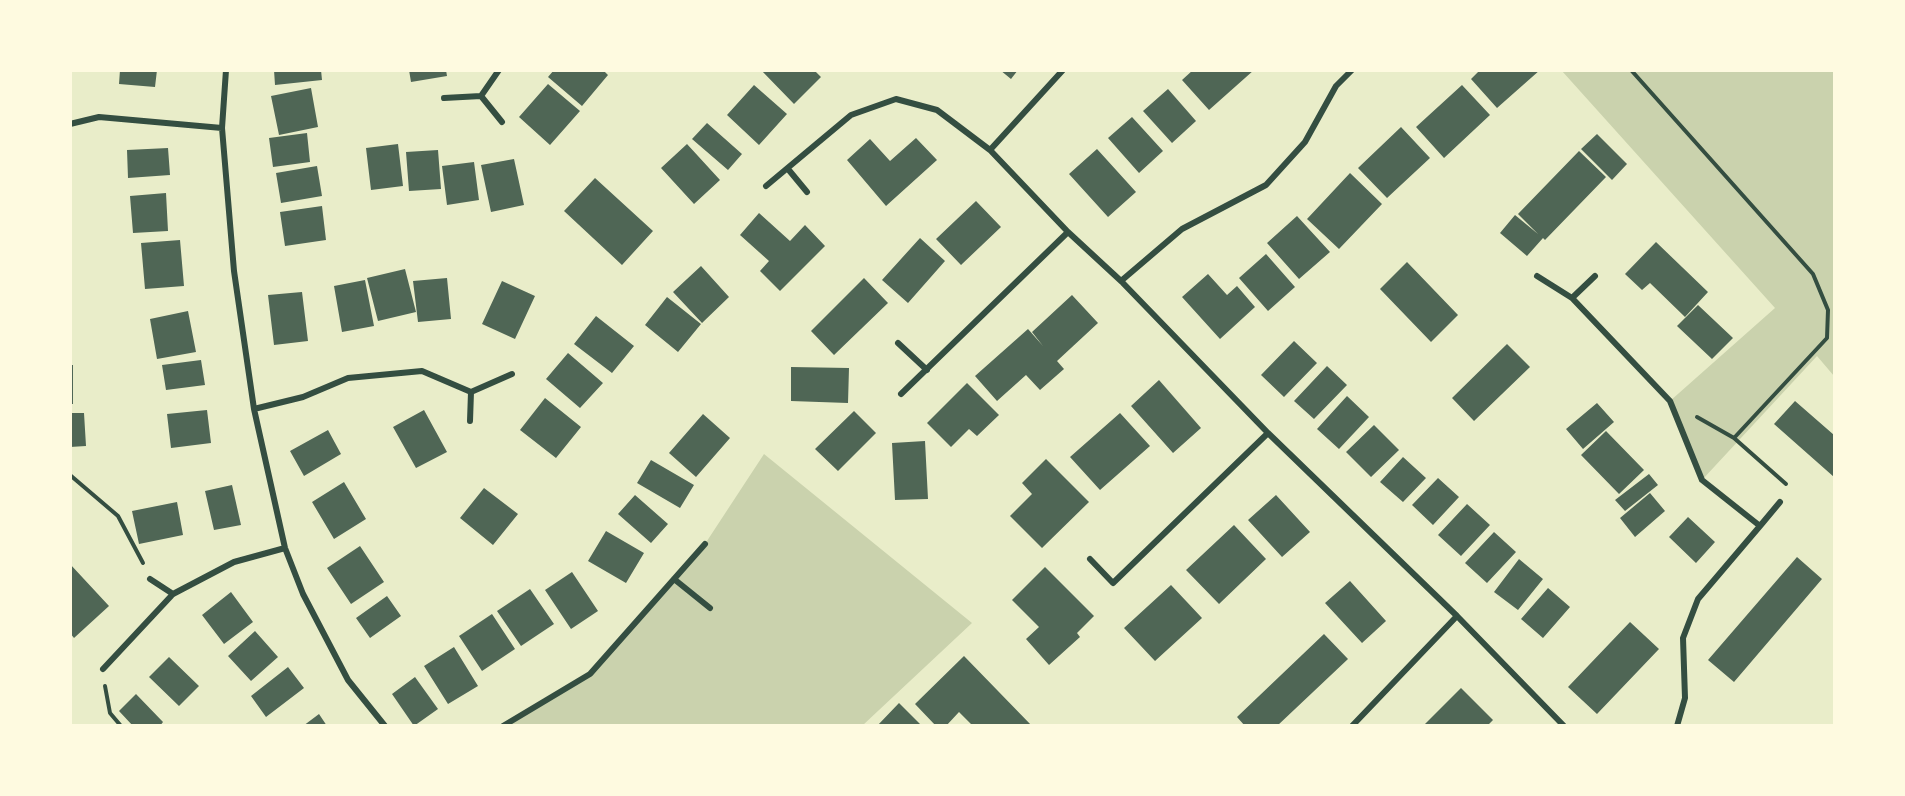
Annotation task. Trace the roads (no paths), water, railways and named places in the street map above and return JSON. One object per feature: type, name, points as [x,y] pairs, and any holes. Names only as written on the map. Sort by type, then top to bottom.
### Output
[{"type":"street","points":[[226,70],[222,128],[234,271],[254,409],[285,548],[303,594],[348,680],[384,726]]},
{"type":"street","points":[[481,96],[499,70]]},
{"type":"street","points":[[990,150],[1063,70]]},
{"type":"street","points":[[1122,281],[1182,229],[1266,185],[1305,142],[1336,86],[1352,70]]},
{"type":"street","points":[[444,98],[481,96]]},
{"type":"street","points":[[481,96],[502,122]]},
{"type":"street","points":[[766,186],[851,115],[896,99],[937,110],[990,150],[1068,232],[1122,281],[1268,433],[1457,616],[1564,726]]},
{"type":"street","points":[[70,124],[99,117],[222,128]]},
{"type":"street","points":[[788,169],[807,192]]},
{"type":"street","points":[[901,394],[1068,232]]},
{"type":"street","points":[[1537,276],[1572,298],[1670,401],[1702,480],[1760,526]]},
{"type":"street","points":[[1572,298],[1595,276]]},
{"type":"street","points":[[898,344],[927,370]]},
{"type":"street","points":[[254,409],[303,397],[348,378],[422,371],[471,392],[512,374]]},
{"type":"street","points":[[470,421],[471,392]]},
{"type":"street","points":[[1090,559],[1113,583],[1268,433]]},
{"type":"street","points":[[1677,726],[1685,698],[1683,638],[1698,599],[1780,502]]},
{"type":"street","points":[[502,726],[590,674],[705,544]]},
{"type":"street","points":[[103,669],[173,594],[234,562],[285,548]]},
{"type":"street","points":[[150,579],[173,594]]},
{"type":"street","points":[[674,579],[710,608]]},
{"type":"street","points":[[1352,726],[1457,616]]}]
